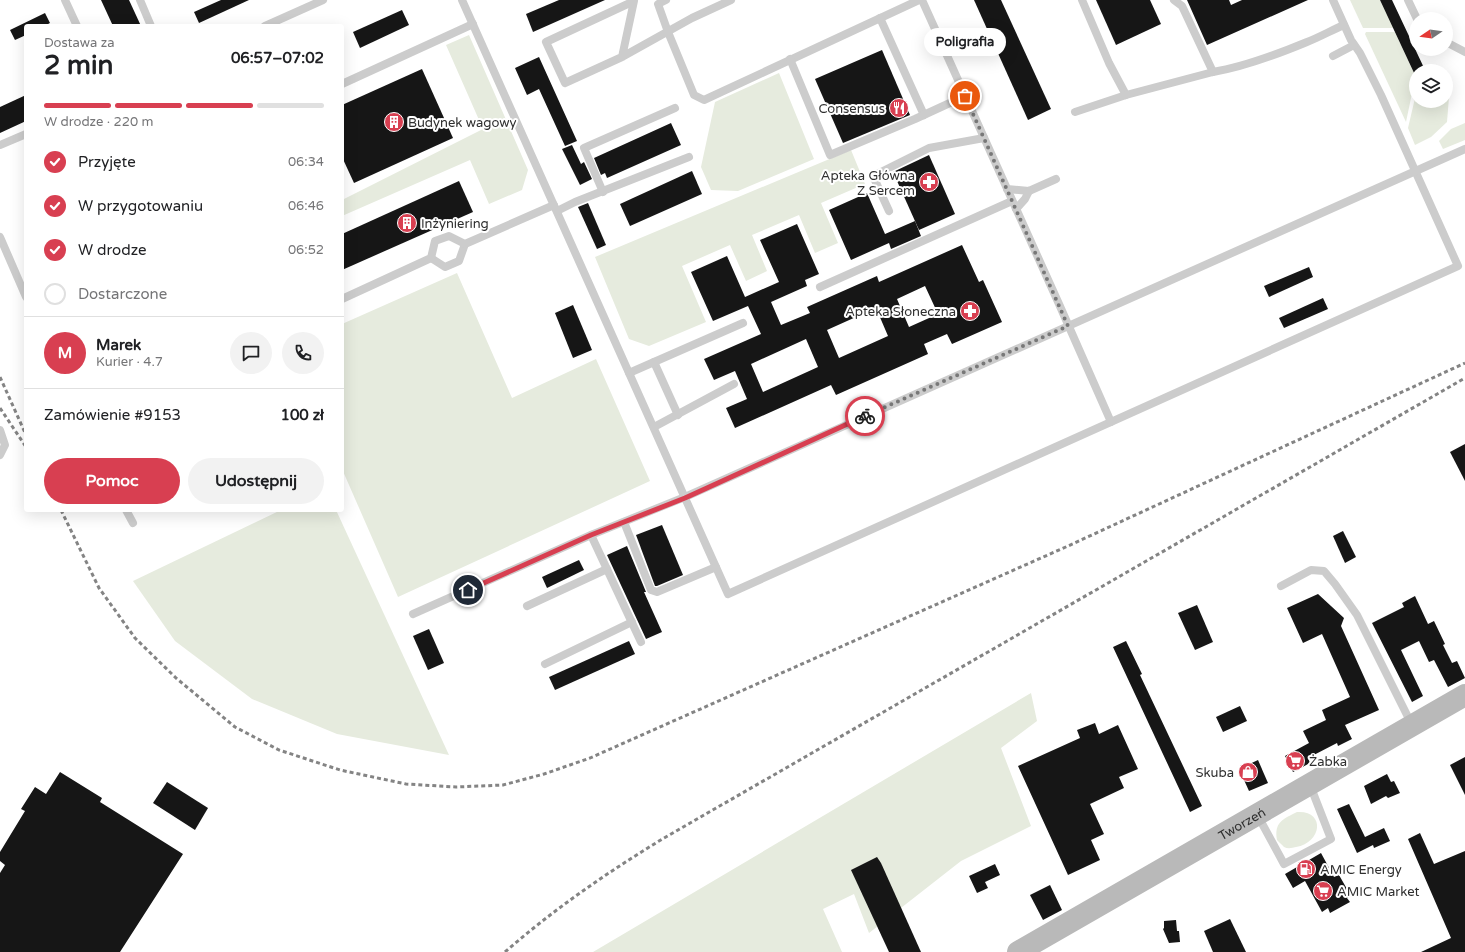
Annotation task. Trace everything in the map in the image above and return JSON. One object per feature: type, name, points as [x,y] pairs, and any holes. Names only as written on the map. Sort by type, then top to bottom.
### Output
[{"type":"street","name":"Tworzeń","points":[[1018,952],[1465,695]]},
{"type":"lane","points":[[65,0],[76,24]]},
{"type":"lane","points":[[140,0],[151,24]]},
{"type":"lane","points":[[269,24],[323,0]]},
{"type":"lane","points":[[462,0],[728,594],[1458,266],[1381,95],[1360,53],[1354,45],[1333,0]]},
{"type":"lane","points":[[666,0],[658,4],[668,32],[694,95],[704,100],[920,0],[965,96],[1111,422]]},
{"type":"lane","points":[[622,57],[634,1],[546,42],[565,83],[622,57],[692,18],[731,0]]},
{"type":"lane","points":[[1082,0],[1109,63],[1126,95]]},
{"type":"lane","points":[[1174,0],[1182,6],[1212,72]]},
{"type":"lane","points":[[1408,0],[1414,12]]},
{"type":"lane","points":[[880,18],[924,115]]},
{"type":"lane","points":[[344,83],[473,24]]},
{"type":"lane","points":[[1075,112],[1126,95],[1212,72],[1226,70],[1308,42],[1344,25]]},
{"type":"lane","points":[[1333,56],[1354,45]]},
{"type":"lane","points":[[1453,46],[1465,52]]},
{"type":"lane","points":[[790,59],[830,155],[965,96]]},
{"type":"lane","points":[[603,192],[584,148],[675,108]]},
{"type":"lane","points":[[0,145],[24,135]]},
{"type":"lane","points":[[889,212],[873,176],[928,148],[984,138]]},
{"type":"lane","points":[[413,614],[591,535],[685,498],[1465,149]]},
{"type":"lane","points":[[431,258],[435,241],[449,236],[464,244],[556,208],[603,192],[689,157]]},
{"type":"lane","points":[[1007,189],[1029,191],[1056,178]]},
{"type":"lane","points":[[1016,209],[1025,199],[1029,191]]},
{"type":"lane","points":[[820,287],[1012,201]]},
{"type":"lane","points":[[0,237],[24,292]]},
{"type":"lane","points":[[431,258],[445,267],[459,261],[464,244]]},
{"type":"lane","points":[[344,298],[431,258]]},
{"type":"lane","points":[[629,373],[743,323]]},
{"type":"lane","points":[[654,362],[678,415]]},
{"type":"lane","points":[[654,428],[734,384]]},
{"type":"lane","points":[[0,430],[5,445],[0,455]]},
{"type":"lane","points":[[127,512],[133,523]]},
{"type":"lane","points":[[624,522],[651,590],[657,592],[716,567]]},
{"type":"lane","points":[[591,535],[641,642]]},
{"type":"lane","points":[[528,606],[607,569]]},
{"type":"lane","points":[[1281,586],[1311,570],[1324,571],[1357,615],[1412,726]]},
{"type":"lane","points":[[545,664],[632,622]]},
{"type":"lane","points":[[1257,815],[1284,864],[1331,839],[1310,785]]},
{"type":"shaded area","points":[[1350,0],[1380,0],[1394,28],[1363,28]]},
{"type":"shaded area","points":[[1366,32],[1395,32],[1410,64],[1409,108],[1406,122],[1365,34]]},
{"type":"shaded area","points":[[469,35],[528,170],[522,190],[489,204],[470,160],[344,215],[344,199],[483,129],[446,45]]},
{"type":"shaded area","points":[[779,73],[814,159],[738,191],[711,190],[701,167],[715,102]]},
{"type":"shaded area","points":[[1413,108],[1448,108],[1447,122],[1431,137],[1415,145],[1408,128]]},
{"type":"shaded area","points":[[1465,123],[1465,140],[1443,149],[1439,141],[1451,129]]},
{"type":"shaded area","points":[[851,150],[865,184],[821,203],[838,243],[815,253],[799,215],[752,235],[767,271],[746,281],[730,245],[682,266],[706,322],[649,346],[629,339],[595,257]]},
{"type":"shaded area","points":[[457,273],[512,398],[596,359],[650,481],[398,597],[344,474],[344,323]]},
{"type":"shaded area","points":[[277,512],[337,512],[449,755],[337,734],[252,699],[175,641],[133,581]]},
{"type":"shaded area","points":[[1031,693],[1037,721],[1001,748],[1031,826],[961,861],[869,933],[854,894],[823,909],[842,952],[593,952]]},
{"type":"shaded area","points":[[1297,812],[1306,813],[1312,816],[1316,821],[1316,833],[1305,844],[1293,848],[1286,848],[1277,840],[1276,834],[1278,825],[1284,819]]},
{"type":"building","points":[[101,0],[129,0],[140,24],[112,24]]},
{"type":"building","points":[[221,0],[249,0],[199,23],[194,12]]},
{"type":"building","points":[[559,0],[605,0],[533,32],[526,14]]},
{"type":"building","points":[[974,0],[1001,0],[1051,109],[1028,120]]},
{"type":"building","points":[[1096,0],[1150,0],[1161,24],[1116,45]]},
{"type":"building","points":[[1187,0],[1229,0],[1231,5],[1242,0],[1308,0],[1207,45]]},
{"type":"building","points":[[1380,0],[1392,0],[1409,36],[1409,56],[1418,56],[1422,64],[1410,64]]},
{"type":"building","points":[[402,10],[409,25],[360,48],[353,32]]},
{"type":"building","points":[[45,13],[50,23],[24,24],[24,36],[15,40],[10,30]]},
{"type":"building","points":[[882,50],[910,115],[843,143],[815,79]]},
{"type":"building","points":[[539,57],[577,141],[565,146],[539,89],[527,95],[515,68]]},
{"type":"building","name":"Budynek wagowy","points":[[422,69],[453,138],[354,183],[344,161],[344,104]]},
{"type":"building","points":[[24,96],[24,122],[0,133],[0,107]]},
{"type":"building","points":[[671,123],[681,145],[607,178],[605,173],[601,175],[594,158]]},
{"type":"building","points":[[572,145],[581,164],[584,162],[592,179],[580,185],[562,149]]},
{"type":"building","points":[[929,155],[955,214],[919,230],[893,172]]},
{"type":"building","points":[[692,171],[702,194],[630,226],[620,204]]},
{"type":"building","name":"Inżyniering","points":[[459,181],[473,212],[344,269],[344,233]]},
{"type":"building","points":[[867,193],[885,234],[915,221],[921,236],[891,249],[889,243],[851,260],[829,210]]},
{"type":"building","points":[[588,203],[606,245],[597,249],[578,207]]},
{"type":"building","points":[[797,224],[819,274],[805,280],[807,286],[771,302],[781,325],[810,313],[807,307],[877,276],[879,282],[962,245],[979,282],[983,280],[1002,322],[952,344],[947,334],[924,344],[928,354],[836,395],[831,385],[735,428],[726,408],[747,399],[735,371],[714,380],[704,359],[761,334],[748,306],[713,321],[691,272],[727,256],[745,297],[779,282],[760,240]],"holes":[[[925,286],[938,314],[909,327],[897,299]],[[876,308],[888,336],[839,358],[827,330]],[[806,339],[818,367],[763,392],[751,364]]]},
{"type":"building","points":[[1309,267],[1313,277],[1269,297],[1264,286]]},
{"type":"building","points":[[1323,298],[1328,309],[1284,328],[1279,318]]},
{"type":"building","points":[[573,305],[592,350],[573,358],[555,313]]},
{"type":"building","points":[[1465,444],[1465,481],[1450,452]]},
{"type":"building","points":[[662,525],[683,575],[655,586],[636,535]]},
{"type":"building","points":[[1343,531],[1356,557],[1345,563],[1333,536]]},
{"type":"building","points":[[627,546],[646,592],[644,592],[662,632],[646,639],[607,555]]},
{"type":"building","points":[[579,560],[584,570],[547,588],[542,577]]},
{"type":"building","points":[[1318,594],[1344,618],[1341,626],[1379,710],[1345,725],[1352,739],[1338,746],[1337,743],[1308,758],[1310,763],[1293,772],[1285,756],[1309,743],[1303,731],[1326,720],[1322,710],[1350,697],[1322,634],[1303,643],[1287,608]]},
{"type":"building","points":[[1415,596],[1428,624],[1434,621],[1452,663],[1457,661],[1465,678],[1448,687],[1434,660],[1429,662],[1419,641],[1401,650],[1423,696],[1412,702],[1372,623],[1404,607],[1402,603]]},
{"type":"building","points":[[1197,605],[1213,642],[1195,650],[1178,613]]},
{"type":"building","points":[[429,629],[444,663],[428,670],[413,636]]},
{"type":"building","points":[[629,641],[635,654],[555,690],[549,677]]},
{"type":"building","points":[[1126,641],[1142,674],[1140,675],[1202,806],[1190,812],[1113,647]]},
{"type":"building","points":[[1240,706],[1247,721],[1223,732],[1216,717]]},
{"type":"building","points":[[1095,723],[1099,734],[1118,725],[1138,769],[1119,777],[1124,788],[1090,804],[1104,834],[1091,840],[1100,860],[1068,875],[1018,766],[1080,738],[1077,730]]},
{"type":"building","points":[[1465,757],[1465,795],[1450,765]]},
{"type":"building","points":[[1258,760],[1268,783],[1249,791],[1239,769]]},
{"type":"building","points":[[60,772],[102,798],[100,802],[183,854],[120,952],[0,952],[0,873],[5,865],[0,861],[0,852],[25,811],[21,809],[35,787],[46,794]]},
{"type":"building","points":[[1387,774],[1391,782],[1394,781],[1400,793],[1388,798],[1386,796],[1371,804],[1364,786]]},
{"type":"building","points":[[167,782],[208,808],[195,830],[153,803]]},
{"type":"building","points":[[1349,804],[1365,837],[1384,828],[1390,841],[1374,848],[1373,845],[1357,853],[1337,809]]},
{"type":"building","points":[[1420,833],[1434,864],[1465,851],[1465,952],[1421,952],[1451,938],[1408,839]]},
{"type":"building","points":[[1321,853],[1334,877],[1339,875],[1351,896],[1347,898],[1350,902],[1330,913],[1328,908],[1322,912],[1305,881],[1293,888],[1285,874]]},
{"type":"building","points":[[877,857],[921,952],[889,952],[851,870]]},
{"type":"building","points":[[995,864],[1000,875],[985,882],[988,888],[977,893],[969,876]]},
{"type":"building","points":[[1050,885],[1062,910],[1043,920],[1030,895]]},
{"type":"building","points":[[1230,919],[1246,952],[1213,952],[1204,931]]},
{"type":"building","points":[[1176,920],[1180,942],[1169,943],[1163,929],[1164,921]]},
{"type":"railway","points":[[62,512],[99,588],[135,638],[176,678],[235,727],[279,750],[340,770],[406,784],[456,787],[503,785],[544,774],[590,758],[1068,546],[1465,363]]},
{"type":"railway","points":[[0,377],[24,431]]},
{"type":"railway","points":[[505,952],[582,892],[622,864],[664,838],[1465,378]]},
{"type":"railway","points":[[0,408],[24,444]]},
{"type":"way so far","points":[[865,416],[1068,326],[965,96]]},
{"type":"place","name":"Poligrafia","points":[[965,96]]},
{"type":"place","name":"Consensus","points":[[899,108]]},
{"type":"place","name":"Budynek wagowy","points":[[394,122]]},
{"type":"place","name":"Apteka Główna Z Sercem","points":[[929,182]]},
{"type":"place","name":"Inżyniering","points":[[407,223]]},
{"type":"place","name":"Apteka Słoneczna","points":[[970,311]]},
{"type":"place","name":"Żabka","points":[[1295,761]]},
{"type":"place","name":"Skuba","points":[[1248,772]]},
{"type":"place","name":"AMIC Energy","points":[[1306,869]]},
{"type":"place","name":"AMIC Market","points":[[1323,891]]},
{"type":"route","points":[[468,590],[591,535],[685,498],[865,416]]}]
